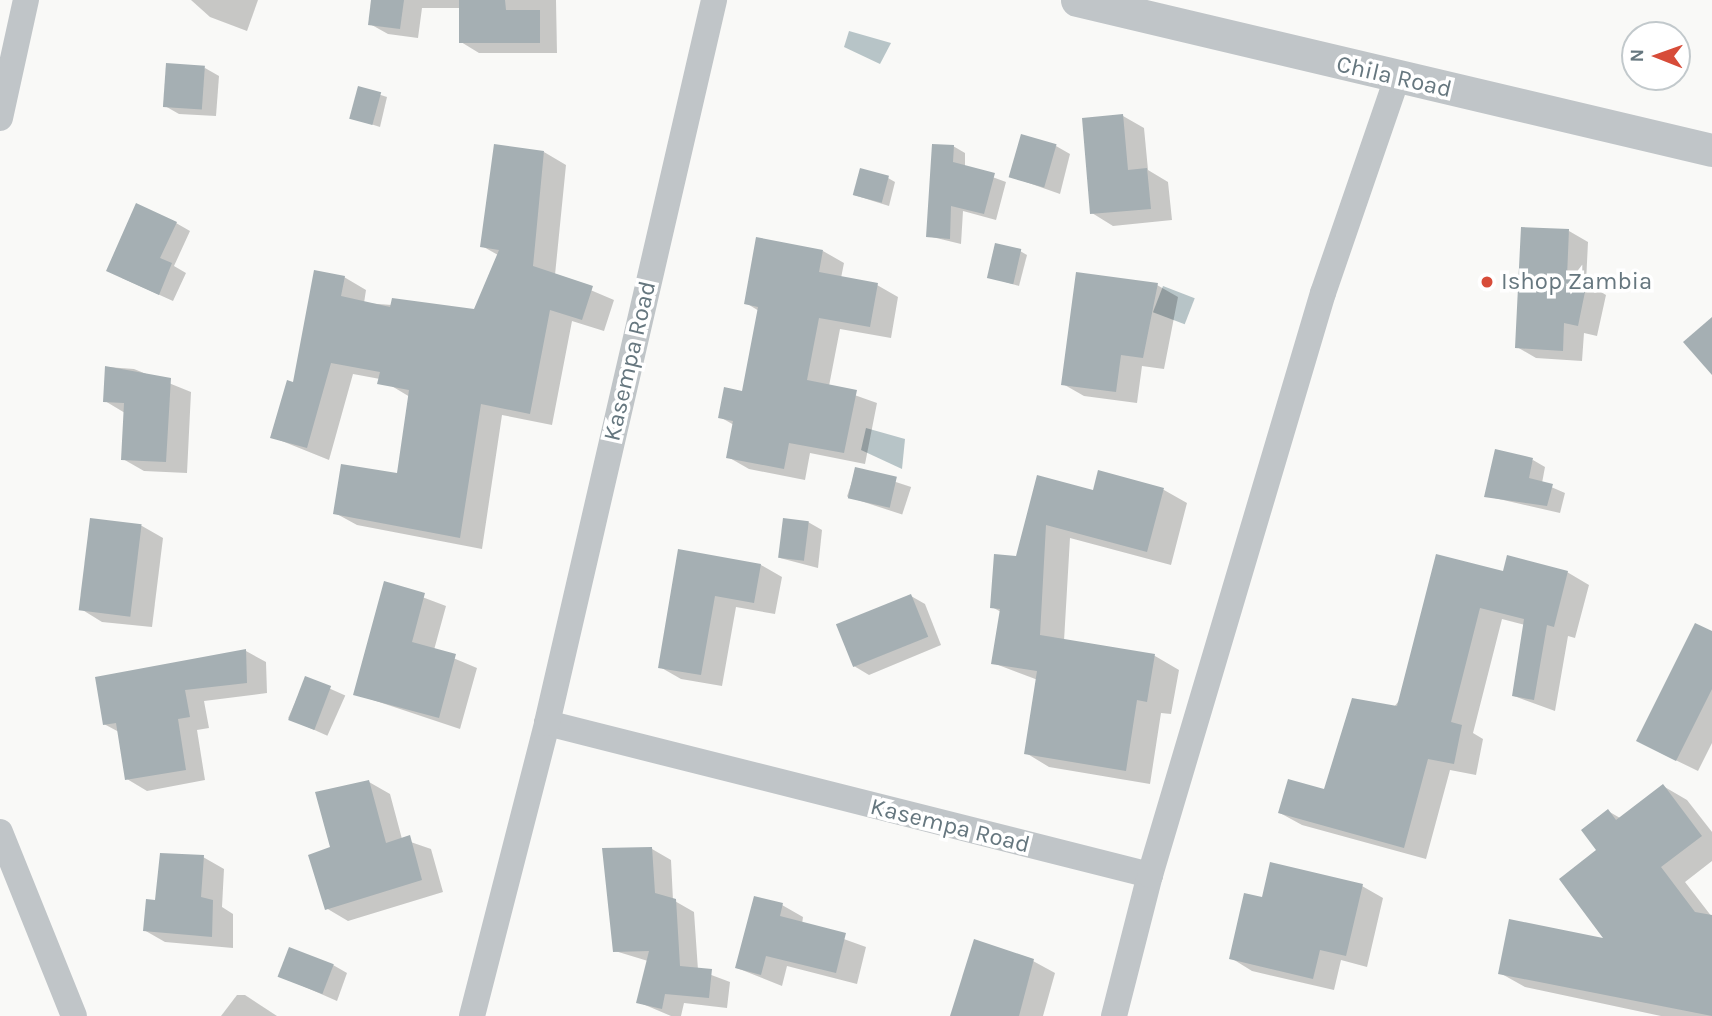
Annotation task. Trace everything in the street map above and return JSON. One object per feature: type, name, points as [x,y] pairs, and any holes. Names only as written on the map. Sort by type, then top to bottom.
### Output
[{"type":"street","points":[[0,118],[26,0]]},
{"type":"street","name":"Kasempa Road","points":[[472,1016],[547,723],[714,0]]},
{"type":"street","name":"Chila Road","points":[[1077,0],[1397,78],[1712,150]]},
{"type":"street","points":[[1114,1016],[1150,875],[1323,293],[1397,78]]},
{"type":"street","name":"Kasempa Road","points":[[547,723],[1150,875]]},
{"type":"street","points":[[0,832],[74,1016]]},
{"type":"shaded area","points":[[849,31],[891,43],[880,64],[844,47]]},
{"type":"shaded area","points":[[1163,286],[1195,298],[1185,324],[1153,312]]},
{"type":"shaded area","points":[[866,428],[905,439],[902,469],[861,450]]},
{"type":"building","points":[[371,0],[404,0],[400,29],[368,25]]},
{"type":"building","points":[[459,0],[505,0],[506,10],[540,10],[540,43],[459,43]]},
{"type":"building","points":[[166,63],[205,66],[202,110],[163,107]]},
{"type":"building","points":[[358,86],[381,92],[372,125],[349,119]]},
{"type":"building","points":[[1123,114],[1128,170],[1147,168],[1151,209],[1090,214],[1082,118]]},
{"type":"building","points":[[1021,134],[1057,144],[1044,187],[1009,177]]},
{"type":"building","points":[[494,144],[544,151],[533,266],[593,286],[582,320],[550,310],[530,414],[481,404],[460,538],[333,514],[341,464],[397,473],[409,390],[377,384],[380,372],[331,363],[307,448],[270,438],[287,380],[293,382],[314,270],[345,276],[341,296],[390,307],[392,298],[474,309],[499,250],[480,247]]},
{"type":"building","points":[[932,144],[954,145],[953,162],[995,173],[984,214],[951,206],[950,239],[926,237]]},
{"type":"building","points":[[860,168],[889,176],[882,203],[853,195]]},
{"type":"building","points":[[136,203],[177,222],[160,258],[172,263],[159,295],[106,271]]},
{"type":"building","points":[[1521,227],[1569,229],[1567,277],[1587,282],[1578,326],[1564,323],[1563,351],[1515,348]]},
{"type":"building","points":[[756,237],[823,250],[819,272],[878,283],[870,327],[819,318],[807,380],[857,390],[844,453],[789,443],[784,469],[726,458],[733,421],[718,418],[724,387],[742,391],[758,307],[744,304]]},
{"type":"building","points":[[995,243],[1021,249],[1013,284],[987,278]]},
{"type":"building","points":[[1076,272],[1158,283],[1143,358],[1121,355],[1116,392],[1061,385]]},
{"type":"building","points":[[1712,317],[1712,375],[1683,342]]},
{"type":"building","points":[[105,366],[171,378],[166,462],[121,460],[124,403],[103,402]]},
{"type":"building","points":[[1495,449],[1533,458],[1529,478],[1553,484],[1547,506],[1484,497]]},
{"type":"building","points":[[855,467],[897,477],[890,508],[848,498]]},
{"type":"building","points":[[1098,470],[1164,488],[1147,552],[1046,525],[1040,635],[1155,654],[1147,702],[1137,700],[1126,771],[1024,754],[1037,671],[991,664],[1000,609],[990,608],[994,554],[1016,556],[1037,475],[1093,490]]},
{"type":"building","points":[[90,518],[142,524],[130,617],[79,610]]},
{"type":"building","points":[[783,518],[809,521],[804,561],[778,558]]},
{"type":"building","points":[[678,549],[761,564],[754,603],[715,596],[701,675],[658,668]]},
{"type":"building","points":[[1436,554],[1503,571],[1507,555],[1568,571],[1554,627],[1547,625],[1534,700],[1512,696],[1524,619],[1480,608],[1451,722],[1462,725],[1454,764],[1428,759],[1404,848],[1278,813],[1288,779],[1324,789],[1352,698],[1397,706]]},
{"type":"building","points":[[384,581],[425,593],[412,642],[456,654],[439,718],[353,695]]},
{"type":"building","points":[[911,594],[928,637],[853,667],[836,624]]},
{"type":"building","points":[[1695,623],[1712,631],[1712,689],[1676,761],[1636,741]]},
{"type":"building","points":[[246,649],[247,683],[185,690],[190,717],[178,719],[186,770],[125,780],[116,723],[103,725],[95,677]]},
{"type":"building","points":[[305,676],[331,686],[314,730],[288,720]]},
{"type":"building","points":[[369,780],[386,843],[410,835],[422,880],[325,910],[308,855],[330,847],[315,792]]},
{"type":"building","points":[[1663,784],[1702,836],[1661,867],[1695,912],[1712,915],[1712,1016],[1498,974],[1509,919],[1603,938],[1559,879],[1596,850],[1581,830],[1608,809],[1616,820]]},
{"type":"building","points":[[652,847],[655,893],[676,899],[680,966],[712,969],[709,998],[665,994],[662,1009],[636,1003],[649,951],[613,952],[602,848]]},
{"type":"building","points":[[160,853],[204,855],[201,897],[213,900],[212,937],[143,931],[146,899],[155,900]]},
{"type":"building","points":[[1270,862],[1363,884],[1346,956],[1320,950],[1313,979],[1229,959],[1244,893],[1262,897]]},
{"type":"building","points":[[754,896],[783,903],[780,916],[846,933],[836,973],[766,956],[761,975],[735,968]]},
{"type":"building","points":[[974,939],[1034,959],[1019,1016],[950,1016]]},
{"type":"building","points":[[289,947],[334,964],[322,994],[278,977]]},
{"type":"place","name":"Ishop Zambia","points":[[1487,282]]}]
